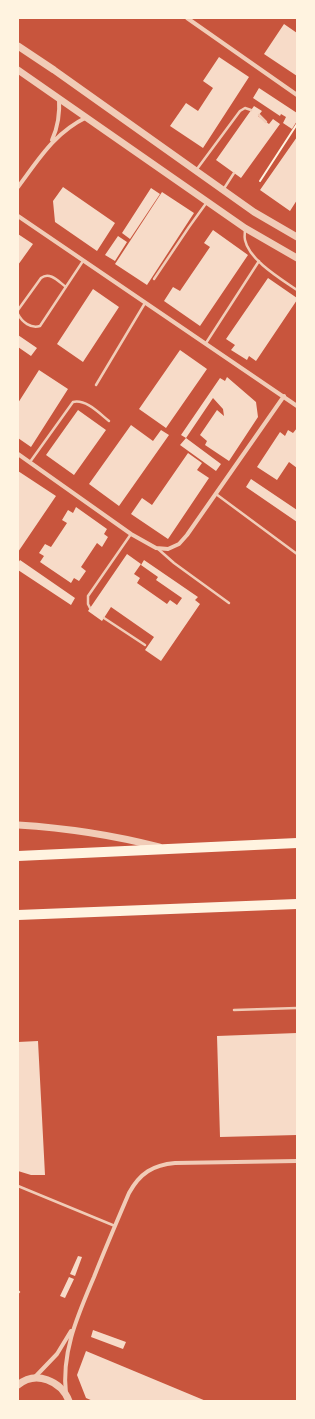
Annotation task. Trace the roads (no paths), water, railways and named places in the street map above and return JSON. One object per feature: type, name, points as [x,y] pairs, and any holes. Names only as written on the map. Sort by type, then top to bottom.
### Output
[{"type":"highway","points":[[18,856],[297,843]]},
{"type":"highway","points":[[18,915],[297,904]]},
{"type":"street","points":[[187,18],[297,96]]},
{"type":"street","points":[[18,46],[54,70],[195,172],[269,222],[297,238]]},
{"type":"street","points":[[18,70],[245,228],[297,258]]},
{"type":"street","points":[[51,143],[59,116],[59,98]]},
{"type":"street","points":[[18,187],[51,143],[67,128],[87,117]]},
{"type":"street","points":[[18,216],[297,406]]},
{"type":"street","points":[[18,454],[132,534],[156,548],[168,549],[179,544],[187,535],[284,396]]},
{"type":"street","points":[[18,825],[46,826],[100,833],[167,849]]},
{"type":"street","points":[[34,1378],[57,1354],[74,1325],[135,1182],[143,1174],[164,1164],[175,1163],[297,1160]]},
{"type":"street","points":[[68,1400],[65,1382],[66,1362],[74,1325]]},
{"type":"street","points":[[19,1383],[34,1378],[44,1378],[61,1388],[68,1400]]},
{"type":"lane","points":[[195,172],[240,111],[245,108],[251,110]]},
{"type":"lane","points":[[259,115],[266,122]]},
{"type":"lane","points":[[222,190],[234,173]]},
{"type":"lane","points":[[154,279],[189,227],[208,202]]},
{"type":"lane","points":[[245,228],[245,239],[251,253],[271,271],[297,290]]},
{"type":"lane","points":[[18,314],[22,320],[30,326],[40,326],[84,260]]},
{"type":"lane","points":[[206,343],[259,261]]},
{"type":"lane","points":[[18,310],[41,278],[45,275],[49,275],[66,287]]},
{"type":"lane","points":[[96,385],[145,302]]},
{"type":"lane","points":[[30,462],[73,402],[84,402],[109,421]]},
{"type":"lane","points":[[216,494],[297,554]]},
{"type":"lane","points":[[90,608],[87,600],[90,592],[132,534]]},
{"type":"lane","points":[[156,548],[228,603]]},
{"type":"lane","points":[[104,618],[145,645]]},
{"type":"lane","points":[[234,1010],[297,1008]]},
{"type":"lane","points":[[18,1186],[115,1226]]}]
